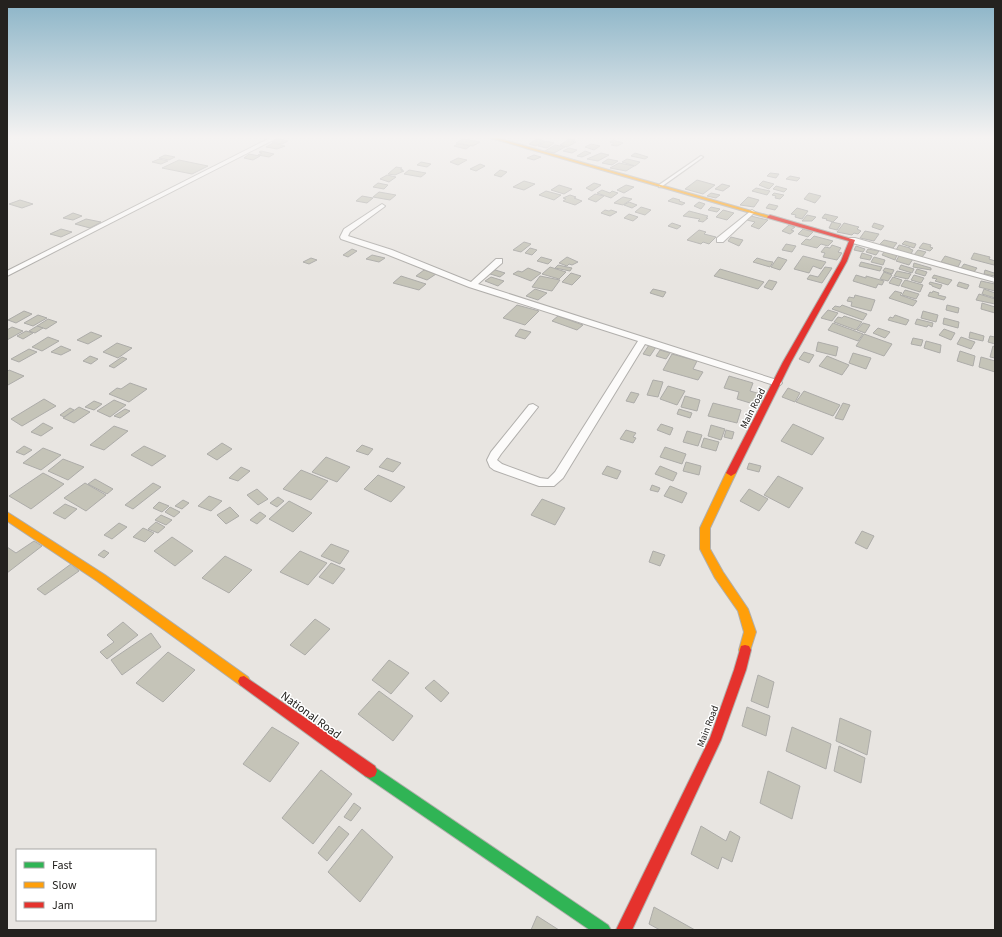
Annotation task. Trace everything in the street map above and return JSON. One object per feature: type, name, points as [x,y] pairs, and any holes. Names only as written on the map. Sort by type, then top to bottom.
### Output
[{"type":"street","points":[[7,274],[188,182]]},
{"type":"street","points":[[645,182],[995,280]]},
{"type":"street","points":[[382,206],[347,231],[344,237],[389,252],[472,285],[777,383]]},
{"type":"street","points":[[720,240],[752,212]]},
{"type":"street","name":"Main Road","points":[[624,930],[715,740],[740,670],[750,632],[743,609],[719,575],[705,549],[705,528],[721,491],[787,362],[844,261],[852,240]]},
{"type":"street","points":[[472,285],[499,261]]},
{"type":"street","points":[[533,407],[496,452],[492,460],[498,467],[539,482],[550,483],[558,475],[643,340]]},
{"type":"street","name":"National Road","points":[[7,516],[101,578],[356,762],[603,930]]},
{"type":"lane","points":[[660,186],[666,182]]},
{"type":"building","points":[[523,182],[535,184],[524,190],[513,187]]},
{"type":"building","points":[[695,182],[703,182],[715,185],[703,194],[685,189]]},
{"type":"building","points":[[762,182],[774,184],[769,189],[759,185]]},
{"type":"building","points":[[378,183],[388,185],[384,189],[373,187]]},
{"type":"building","points":[[594,183],[601,185],[592,191],[586,188]]},
{"type":"building","points":[[722,184],[730,186],[723,191],[715,189]]},
{"type":"building","points":[[559,185],[572,189],[564,194],[551,190]]},
{"type":"building","points":[[626,185],[634,187],[624,193],[617,190]]},
{"type":"building","points":[[776,186],[787,189],[784,192],[773,189]]},
{"type":"building","points":[[756,188],[770,191],[767,195],[752,191]]},
{"type":"building","points":[[602,190],[610,193],[612,191],[618,193],[611,198],[597,193]]},
{"type":"building","points":[[546,191],[561,195],[554,200],[539,195]]},
{"type":"building","points":[[379,192],[396,195],[390,200],[373,197]]},
{"type":"building","points":[[711,193],[720,195],[716,198],[707,196]]},
{"type":"building","points":[[774,193],[784,195],[780,199],[775,198],[776,196],[772,195]]},
{"type":"building","points":[[809,193],[821,196],[815,203],[804,199]]},
{"type":"building","points":[[595,194],[604,196],[596,202],[588,199]]},
{"type":"building","points":[[570,195],[582,201],[575,205],[563,201],[566,199],[563,198]]},
{"type":"building","points":[[362,196],[373,198],[367,203],[356,201]]},
{"type":"building","points":[[623,197],[632,199],[623,205],[614,203]]},
{"type":"building","points":[[748,197],[759,200],[754,207],[740,205]]},
{"type":"building","points":[[673,198],[685,203],[682,205],[668,201]]},
{"type":"building","points":[[20,200],[33,204],[22,208],[9,204]]},
{"type":"building","points":[[629,202],[637,205],[632,208],[624,205]]},
{"type":"building","points":[[699,202],[705,204],[701,209],[694,206]]},
{"type":"building","points":[[769,204],[778,206],[775,210],[766,208]]},
{"type":"building","points":[[641,207],[651,210],[645,215],[635,212]]},
{"type":"building","points":[[711,207],[720,209],[717,212],[708,210]]},
{"type":"building","points":[[797,208],[808,211],[802,219],[791,214]]},
{"type":"building","points":[[605,210],[617,212],[610,216],[601,213]]},
{"type":"building","points":[[723,210],[734,213],[727,220],[716,217]]},
{"type":"building","points":[[689,211],[708,216],[706,218],[708,218],[703,222],[698,221],[700,219],[683,216]]},
{"type":"building","points":[[73,213],[82,216],[73,220],[63,218]]},
{"type":"building","points":[[629,214],[638,217],[633,221],[624,218]]},
{"type":"building","points":[[825,214],[838,217],[833,222],[822,218]]},
{"type":"building","points":[[807,215],[816,217],[812,221],[802,221]]},
{"type":"building","points":[[751,216],[768,220],[759,229],[751,226],[755,222],[747,220]]},
{"type":"building","points":[[86,219],[101,222],[90,228],[75,224]]},
{"type":"building","points":[[832,222],[841,224],[837,230],[829,228]]},
{"type":"building","points":[[672,223],[681,226],[677,229],[668,226]]},
{"type":"building","points":[[844,223],[859,227],[857,229],[861,231],[858,234],[854,233],[852,235],[837,232]]},
{"type":"building","points":[[874,223],[884,226],[881,230],[872,227]]},
{"type":"building","points":[[789,225],[795,227],[791,230],[794,231],[790,234],[782,231]]},
{"type":"building","points":[[61,229],[72,232],[61,237],[50,234]]},
{"type":"building","points":[[803,229],[813,232],[808,237],[798,234]]},
{"type":"building","points":[[699,230],[706,232],[704,234],[716,237],[709,244],[703,242],[701,244],[687,240]]},
{"type":"building","points":[[865,231],[879,234],[874,241],[860,238]]},
{"type":"building","points":[[814,236],[833,241],[828,246],[821,244],[817,248],[801,244],[806,239],[810,240]]},
{"type":"building","points":[[731,237],[743,240],[739,246],[728,241]]},
{"type":"building","points":[[884,240],[897,243],[893,248],[880,244]]},
{"type":"building","points":[[905,241],[916,244],[914,248],[902,244]]},
{"type":"building","points":[[524,242],[531,244],[521,252],[513,250]]},
{"type":"building","points":[[923,243],[931,245],[930,247],[933,248],[930,251],[919,248]]},
{"type":"building","points":[[786,244],[796,246],[792,252],[782,250]]},
{"type":"building","points":[[832,245],[841,248],[838,252],[842,253],[837,260],[823,257],[825,253],[821,252],[825,247],[830,248]]},
{"type":"building","points":[[899,245],[913,250],[911,254],[896,250]]},
{"type":"building","points":[[856,246],[865,249],[863,252],[854,250]]},
{"type":"building","points":[[530,248],[537,250],[532,255],[525,253]]},
{"type":"building","points":[[352,249],[357,251],[348,257],[343,255]]},
{"type":"building","points":[[868,249],[879,251],[876,255],[866,252]]},
{"type":"building","points":[[918,250],[926,252],[922,257],[914,255]]},
{"type":"building","points":[[884,252],[897,255],[895,260],[882,255]]},
{"type":"building","points":[[862,253],[872,256],[870,260],[860,258]]},
{"type":"building","points":[[974,253],[990,257],[989,259],[995,261],[994,265],[971,259]]},
{"type":"building","points":[[372,255],[385,258],[379,262],[366,259]]},
{"type":"building","points":[[803,256],[826,262],[821,269],[813,266],[809,273],[794,269]]},
{"type":"building","points":[[899,256],[913,259],[909,265],[896,261]]},
{"type":"building","points":[[945,256],[961,261],[958,267],[941,262]]},
{"type":"building","points":[[541,257],[552,260],[548,264],[537,261]]},
{"type":"building","points":[[567,257],[578,262],[567,266],[559,263]]},
{"type":"building","points":[[778,257],[787,260],[780,270],[771,267]]},
{"type":"building","points":[[874,257],[885,260],[883,265],[871,262]]},
{"type":"building","points":[[311,258],[317,260],[309,264],[303,262]]},
{"type":"building","points":[[757,258],[773,262],[770,267],[753,262]]},
{"type":"building","points":[[861,262],[882,267],[880,271],[859,266]]},
{"type":"building","points":[[914,263],[931,268],[931,270],[913,267]]},
{"type":"building","points":[[964,264],[977,268],[974,272],[961,268]]},
{"type":"building","points":[[558,265],[572,268],[570,271],[555,268]]},
{"type":"building","points":[[901,265],[914,269],[912,273],[899,269]]},
{"type":"building","points":[[550,267],[566,272],[559,279],[542,274]]},
{"type":"building","points":[[825,267],[832,268],[822,283],[807,279],[810,275],[818,277]]},
{"type":"building","points":[[528,268],[541,273],[531,281],[513,274],[518,271],[522,272]]},
{"type":"building","points":[[885,268],[894,270],[892,274],[883,271]]},
{"type":"building","points":[[492,269],[505,273],[500,277],[487,273]]},
{"type":"building","points":[[720,269],[764,282],[758,289],[714,276]]},
{"type":"building","points":[[917,269],[927,272],[925,276],[915,273]]},
{"type":"building","points":[[424,270],[436,274],[427,280],[416,276]]},
{"type":"building","points":[[985,270],[994,273],[995,270],[995,276],[984,274]]},
{"type":"building","points":[[897,271],[911,274],[908,279],[894,276]]},
{"type":"building","points":[[884,272],[892,275],[888,281],[880,279]]},
{"type":"building","points":[[571,273],[581,276],[572,285],[562,282]]},
{"type":"building","points":[[856,275],[884,281],[882,285],[878,284],[876,288],[853,281]]},
{"type":"building","points":[[914,275],[924,278],[921,283],[911,280]]},
{"type":"building","points":[[934,275],[952,280],[948,285],[935,281],[937,279],[932,278]]},
{"type":"building","points":[[401,276],[426,284],[419,290],[393,283]]},
{"type":"building","points":[[540,276],[560,280],[552,291],[532,287]]},
{"type":"building","points":[[491,277],[504,281],[498,286],[485,281]]},
{"type":"building","points":[[893,277],[902,280],[899,286],[889,283]]},
{"type":"building","points":[[769,280],[777,282],[772,290],[764,287]]},
{"type":"building","points":[[905,280],[923,285],[920,292],[901,286]]},
{"type":"building","points":[[981,281],[995,284],[995,291],[979,287]]},
{"type":"building","points":[[930,282],[942,285],[940,289],[929,284]]},
{"type":"building","points":[[959,282],[969,285],[967,289],[957,286]]},
{"type":"building","points":[[535,289],[547,293],[538,300],[526,296]]},
{"type":"building","points":[[653,289],[666,292],[663,297],[650,293]]},
{"type":"building","points":[[984,289],[995,293],[995,298],[982,294]]},
{"type":"building","points":[[905,290],[919,294],[916,299],[902,295]]},
{"type":"building","points":[[895,291],[902,293],[900,295],[917,301],[913,306],[889,298]]},
{"type":"building","points":[[933,291],[939,293],[938,295],[946,297],[944,300],[928,296],[930,292],[932,293]]},
{"type":"building","points":[[979,294],[995,299],[995,304],[976,300]]},
{"type":"building","points":[[855,295],[875,300],[871,311],[851,306],[852,302],[847,301],[849,297],[854,298]]},
{"type":"building","points":[[982,303],[995,307],[995,313],[981,309]]},
{"type":"building","points":[[517,305],[539,311],[525,325],[503,318]]},
{"type":"building","points":[[842,305],[867,314],[863,320],[832,309],[835,306],[840,307]]},
{"type":"building","points":[[947,305],[959,308],[958,313],[946,310]]},
{"type":"building","points":[[828,310],[838,313],[832,321],[821,318]]},
{"type":"building","points":[[24,311],[32,314],[16,323],[8,320]]},
{"type":"building","points":[[923,311],[938,315],[936,322],[921,318]]},
{"type":"building","points":[[38,315],[47,318],[33,326],[24,323]]},
{"type":"building","points":[[895,315],[909,320],[906,325],[888,320],[890,317],[893,318]]},
{"type":"building","points":[[558,316],[583,325],[577,330],[552,321]]},
{"type":"building","points":[[844,316],[862,322],[856,330],[834,322],[838,317],[842,318]]},
{"type":"building","points":[[944,318],[959,322],[958,328],[943,324]]},
{"type":"building","points":[[48,319],[57,322],[46,329],[37,326]]},
{"type":"building","points":[[917,319],[933,323],[932,327],[928,325],[927,327],[915,324]]},
{"type":"building","points":[[833,323],[863,334],[858,341],[828,330]]},
{"type":"building","points":[[863,323],[870,325],[865,333],[857,330]]},
{"type":"building","points":[[37,326],[43,328],[35,333],[29,331]]},
{"type":"building","points":[[12,327],[23,331],[7,340],[7,330]]},
{"type":"building","points":[[878,328],[890,332],[885,338],[873,333]]},
{"type":"building","points":[[520,329],[531,332],[525,339],[515,336]]},
{"type":"building","points":[[944,329],[955,333],[951,340],[939,335]]},
{"type":"building","points":[[26,331],[33,333],[23,339],[17,336]]},
{"type":"building","points":[[91,332],[102,336],[88,344],[77,340]]},
{"type":"building","points":[[970,332],[984,336],[983,341],[969,338]]},
{"type":"building","points":[[864,334],[892,344],[884,356],[856,346]]},
{"type":"building","points":[[990,336],[995,337],[995,344],[988,342]]},
{"type":"building","points":[[48,337],[59,341],[42,351],[32,347]]},
{"type":"building","points":[[961,337],[975,342],[971,349],[957,344]]},
{"type":"building","points":[[913,338],[923,340],[921,346],[911,344]]},
{"type":"building","points":[[926,341],[941,345],[940,353],[924,348]]},
{"type":"building","points":[[818,342],[838,347],[836,356],[816,351]]},
{"type":"building","points":[[117,343],[132,348],[118,358],[103,352]]},
{"type":"building","points":[[649,345],[656,347],[650,356],[643,354]]},
{"type":"building","points":[[61,346],[71,350],[61,355],[51,352]]},
{"type":"building","points":[[993,346],[995,347],[995,358],[990,357]]},
{"type":"building","points":[[29,349],[37,352],[19,362],[11,359]]},
{"type":"building","points":[[660,350],[670,353],[666,359],[656,356]]},
{"type":"building","points":[[960,351],[975,356],[973,366],[957,361]]},
{"type":"building","points":[[804,352],[814,355],[809,363],[799,359]]},
{"type":"building","points":[[853,353],[871,358],[866,369],[849,363]]},
{"type":"building","points":[[672,354],[697,361],[693,369],[703,372],[698,380],[663,370]]},
{"type":"building","points":[[90,356],[98,359],[91,364],[83,361]]},
{"type":"building","points":[[827,356],[849,365],[842,375],[819,366]]},
{"type":"building","points":[[122,357],[127,359],[114,368],[109,366]]},
{"type":"building","points":[[981,357],[995,361],[995,372],[979,367]]},
{"type":"building","points":[[9,370],[24,376],[7,385],[7,372]]},
{"type":"building","points":[[729,376],[753,383],[750,391],[764,395],[760,406],[737,399],[739,392],[724,388]]},
{"type":"building","points":[[653,380],[663,382],[658,397],[647,395]]},
{"type":"building","points":[[130,383],[147,389],[129,402],[109,394],[117,388],[121,389]]},
{"type":"building","points":[[668,386],[685,391],[677,405],[660,399]]},
{"type":"building","points":[[788,388],[800,393],[795,402],[782,397]]},
{"type":"building","points":[[804,391],[840,405],[833,416],[796,402]]},
{"type":"building","points":[[631,392],[639,394],[634,403],[626,401]]},
{"type":"building","points":[[685,396],[700,400],[697,411],[681,407]]},
{"type":"building","points":[[44,399],[56,406],[22,426],[11,419]]},
{"type":"building","points":[[114,400],[126,405],[110,417],[97,411]]},
{"type":"building","points":[[94,401],[102,404],[94,410],[85,407]]},
{"type":"building","points":[[713,403],[741,410],[737,423],[708,416]]},
{"type":"building","points":[[843,403],[850,405],[843,420],[835,418]]},
{"type":"building","points":[[79,407],[90,412],[74,423],[63,418]]},
{"type":"building","points":[[70,408],[74,410],[64,417],[60,415]]},
{"type":"building","points":[[125,409],[130,411],[120,418],[114,416]]},
{"type":"building","points":[[679,409],[692,413],[690,418],[677,414]]},
{"type":"building","points":[[43,423],[53,428],[41,436],[31,432]]},
{"type":"building","points":[[661,424],[673,428],[670,435],[657,430]]},
{"type":"building","points":[[793,424],[824,438],[812,455],[781,441]]},
{"type":"building","points":[[711,425],[725,429],[721,440],[708,436]]},
{"type":"building","points":[[114,426],[128,431],[104,450],[90,445]]},
{"type":"building","points":[[626,430],[636,433],[633,437],[636,438],[633,443],[620,439]]},
{"type":"building","points":[[726,430],[734,432],[732,439],[724,437]]},
{"type":"building","points":[[687,431],[702,435],[698,446],[683,442]]},
{"type":"building","points":[[704,438],[719,442],[716,451],[701,447]]},
{"type":"building","points":[[222,443],[232,449],[217,460],[207,454]]},
{"type":"building","points":[[362,445],[373,449],[368,455],[356,451]]},
{"type":"building","points":[[24,446],[32,450],[24,455],[16,452]]},
{"type":"building","points":[[144,446],[166,456],[152,466],[131,455]]},
{"type":"building","points":[[665,447],[686,454],[682,464],[660,457]]},
{"type":"building","points":[[43,448],[61,455],[41,470],[23,463]]},
{"type":"building","points":[[326,457],[350,467],[337,482],[312,472]]},
{"type":"building","points":[[387,458],[401,463],[393,472],[379,467]]},
{"type":"building","points":[[63,459],[84,467],[68,480],[48,471]]},
{"type":"building","points":[[686,462],[701,466],[699,475],[683,471]]},
{"type":"building","points":[[749,463],[761,466],[759,472],[747,469]]},
{"type":"building","points":[[607,466],[621,471],[617,479],[602,474]]},
{"type":"building","points":[[660,466],[677,473],[673,481],[655,474]]},
{"type":"building","points":[[241,467],[250,471],[238,481],[229,478]]},
{"type":"building","points":[[301,470],[328,481],[311,500],[283,489]]},
{"type":"building","points":[[43,473],[64,484],[31,509],[9,496]]},
{"type":"building","points":[[378,475],[405,487],[391,502],[364,489]]},
{"type":"building","points":[[778,476],[803,488],[789,508],[764,495]]},
{"type":"building","points":[[95,479],[113,489],[107,494],[88,484]]},
{"type":"building","points":[[85,483],[106,495],[86,511],[64,498]]},
{"type":"building","points":[[153,483],[161,487],[133,509],[125,505]]},
{"type":"building","points":[[652,485],[660,488],[658,492],[650,490]]},
{"type":"building","points":[[670,486],[687,493],[682,503],[664,496]]},
{"type":"building","points":[[257,489],[268,499],[258,505],[247,495]]},
{"type":"building","points":[[749,489],[768,499],[759,511],[740,501]]},
{"type":"building","points":[[209,496],[222,501],[211,511],[198,506]]},
{"type":"building","points":[[278,497],[284,501],[277,507],[270,503]]},
{"type":"building","points":[[542,499],[565,508],[555,525],[531,515]]},
{"type":"building","points":[[183,500],[189,503],[182,509],[175,506]]},
{"type":"building","points":[[289,501],[312,513],[293,532],[269,519]]},
{"type":"building","points":[[159,502],[169,506],[162,512],[153,508]]},
{"type":"building","points":[[65,504],[77,509],[65,519],[53,513]]},
{"type":"building","points":[[170,507],[180,512],[174,517],[165,512]]},
{"type":"building","points":[[230,507],[239,516],[226,524],[217,515]]},
{"type":"building","points":[[260,512],[266,516],[257,524],[250,520]]},
{"type":"building","points":[[161,515],[172,520],[166,525],[155,520]]},
{"type":"building","points":[[156,522],[165,527],[158,533],[148,529]]},
{"type":"building","points":[[119,523],[127,527],[112,539],[104,535]]},
{"type":"building","points":[[143,528],[154,533],[145,542],[133,537]]},
{"type":"building","points":[[862,531],[874,536],[867,549],[855,543]]},
{"type":"building","points":[[172,537],[193,551],[175,566],[154,551]]},
{"type":"building","points":[[34,541],[42,546],[7,573],[7,547],[16,553]]},
{"type":"building","points":[[331,544],[349,551],[340,564],[321,556]]},
{"type":"building","points":[[104,550],[109,553],[104,558],[98,555]]},
{"type":"building","points":[[300,551],[327,563],[308,585],[280,572]]},
{"type":"building","points":[[653,551],[665,555],[660,566],[649,562]]},
{"type":"building","points":[[225,556],[252,570],[229,593],[202,578]]},
{"type":"building","points":[[331,563],[345,569],[333,584],[319,577]]},
{"type":"building","points":[[71,564],[79,571],[45,595],[37,589]]},
{"type":"building","points":[[315,619],[330,629],[305,655],[290,645]]},
{"type":"building","points":[[123,622],[138,635],[107,659],[100,652],[114,642],[107,635]]},
{"type":"building","points":[[151,633],[161,647],[122,675],[111,660]]},
{"type":"building","points":[[168,652],[195,670],[163,702],[136,683]]},
{"type":"building","points":[[389,660],[409,673],[391,694],[372,680]]},
{"type":"building","points":[[758,675],[774,682],[768,708],[751,701]]},
{"type":"building","points":[[434,680],[449,693],[441,702],[425,688]]},
{"type":"building","points":[[379,691],[413,716],[393,741],[358,714]]},
{"type":"building","points":[[747,707],[770,716],[766,736],[742,726]]},
{"type":"building","points":[[840,718],[871,731],[867,755],[836,741]]},
{"type":"building","points":[[272,727],[299,743],[270,782],[243,764]]},
{"type":"building","points":[[792,727],[831,744],[826,769],[786,751]]},
{"type":"building","points":[[839,746],[865,758],[861,783],[834,771]]},
{"type":"building","points":[[321,770],[352,794],[313,844],[282,818]]},
{"type":"building","points":[[768,771],[800,786],[792,819],[760,803]]},
{"type":"building","points":[[354,803],[361,808],[351,821],[344,817]]},
{"type":"building","points":[[339,826],[349,834],[327,861],[318,853]]},
{"type":"building","points":[[701,826],[726,841],[730,831],[740,837],[732,862],[722,857],[718,869],[691,854]]},
{"type":"building","points":[[362,829],[393,857],[360,902],[328,872]]},
{"type":"building","points":[[654,907],[695,930],[660,930],[649,924]]},
{"type":"building","points":[[537,916],[559,930],[531,930]]},
{"type":"traffic: fast","points":[[370,771],[603,930]]},
{"type":"traffic: slow","points":[[646,182],[770,217]]},
{"type":"traffic: slow","points":[[731,473],[705,528],[705,549],[719,575],[743,609],[750,632],[745,650]]},
{"type":"traffic: slow","points":[[7,516],[101,578],[244,681]]},
{"type":"traffic: jam","points":[[731,473],[787,362],[844,261],[852,240],[770,217]]},
{"type":"traffic: jam","points":[[624,930],[715,740],[740,670],[745,650]]},
{"type":"traffic: jam","points":[[244,681],[370,771]]}]
